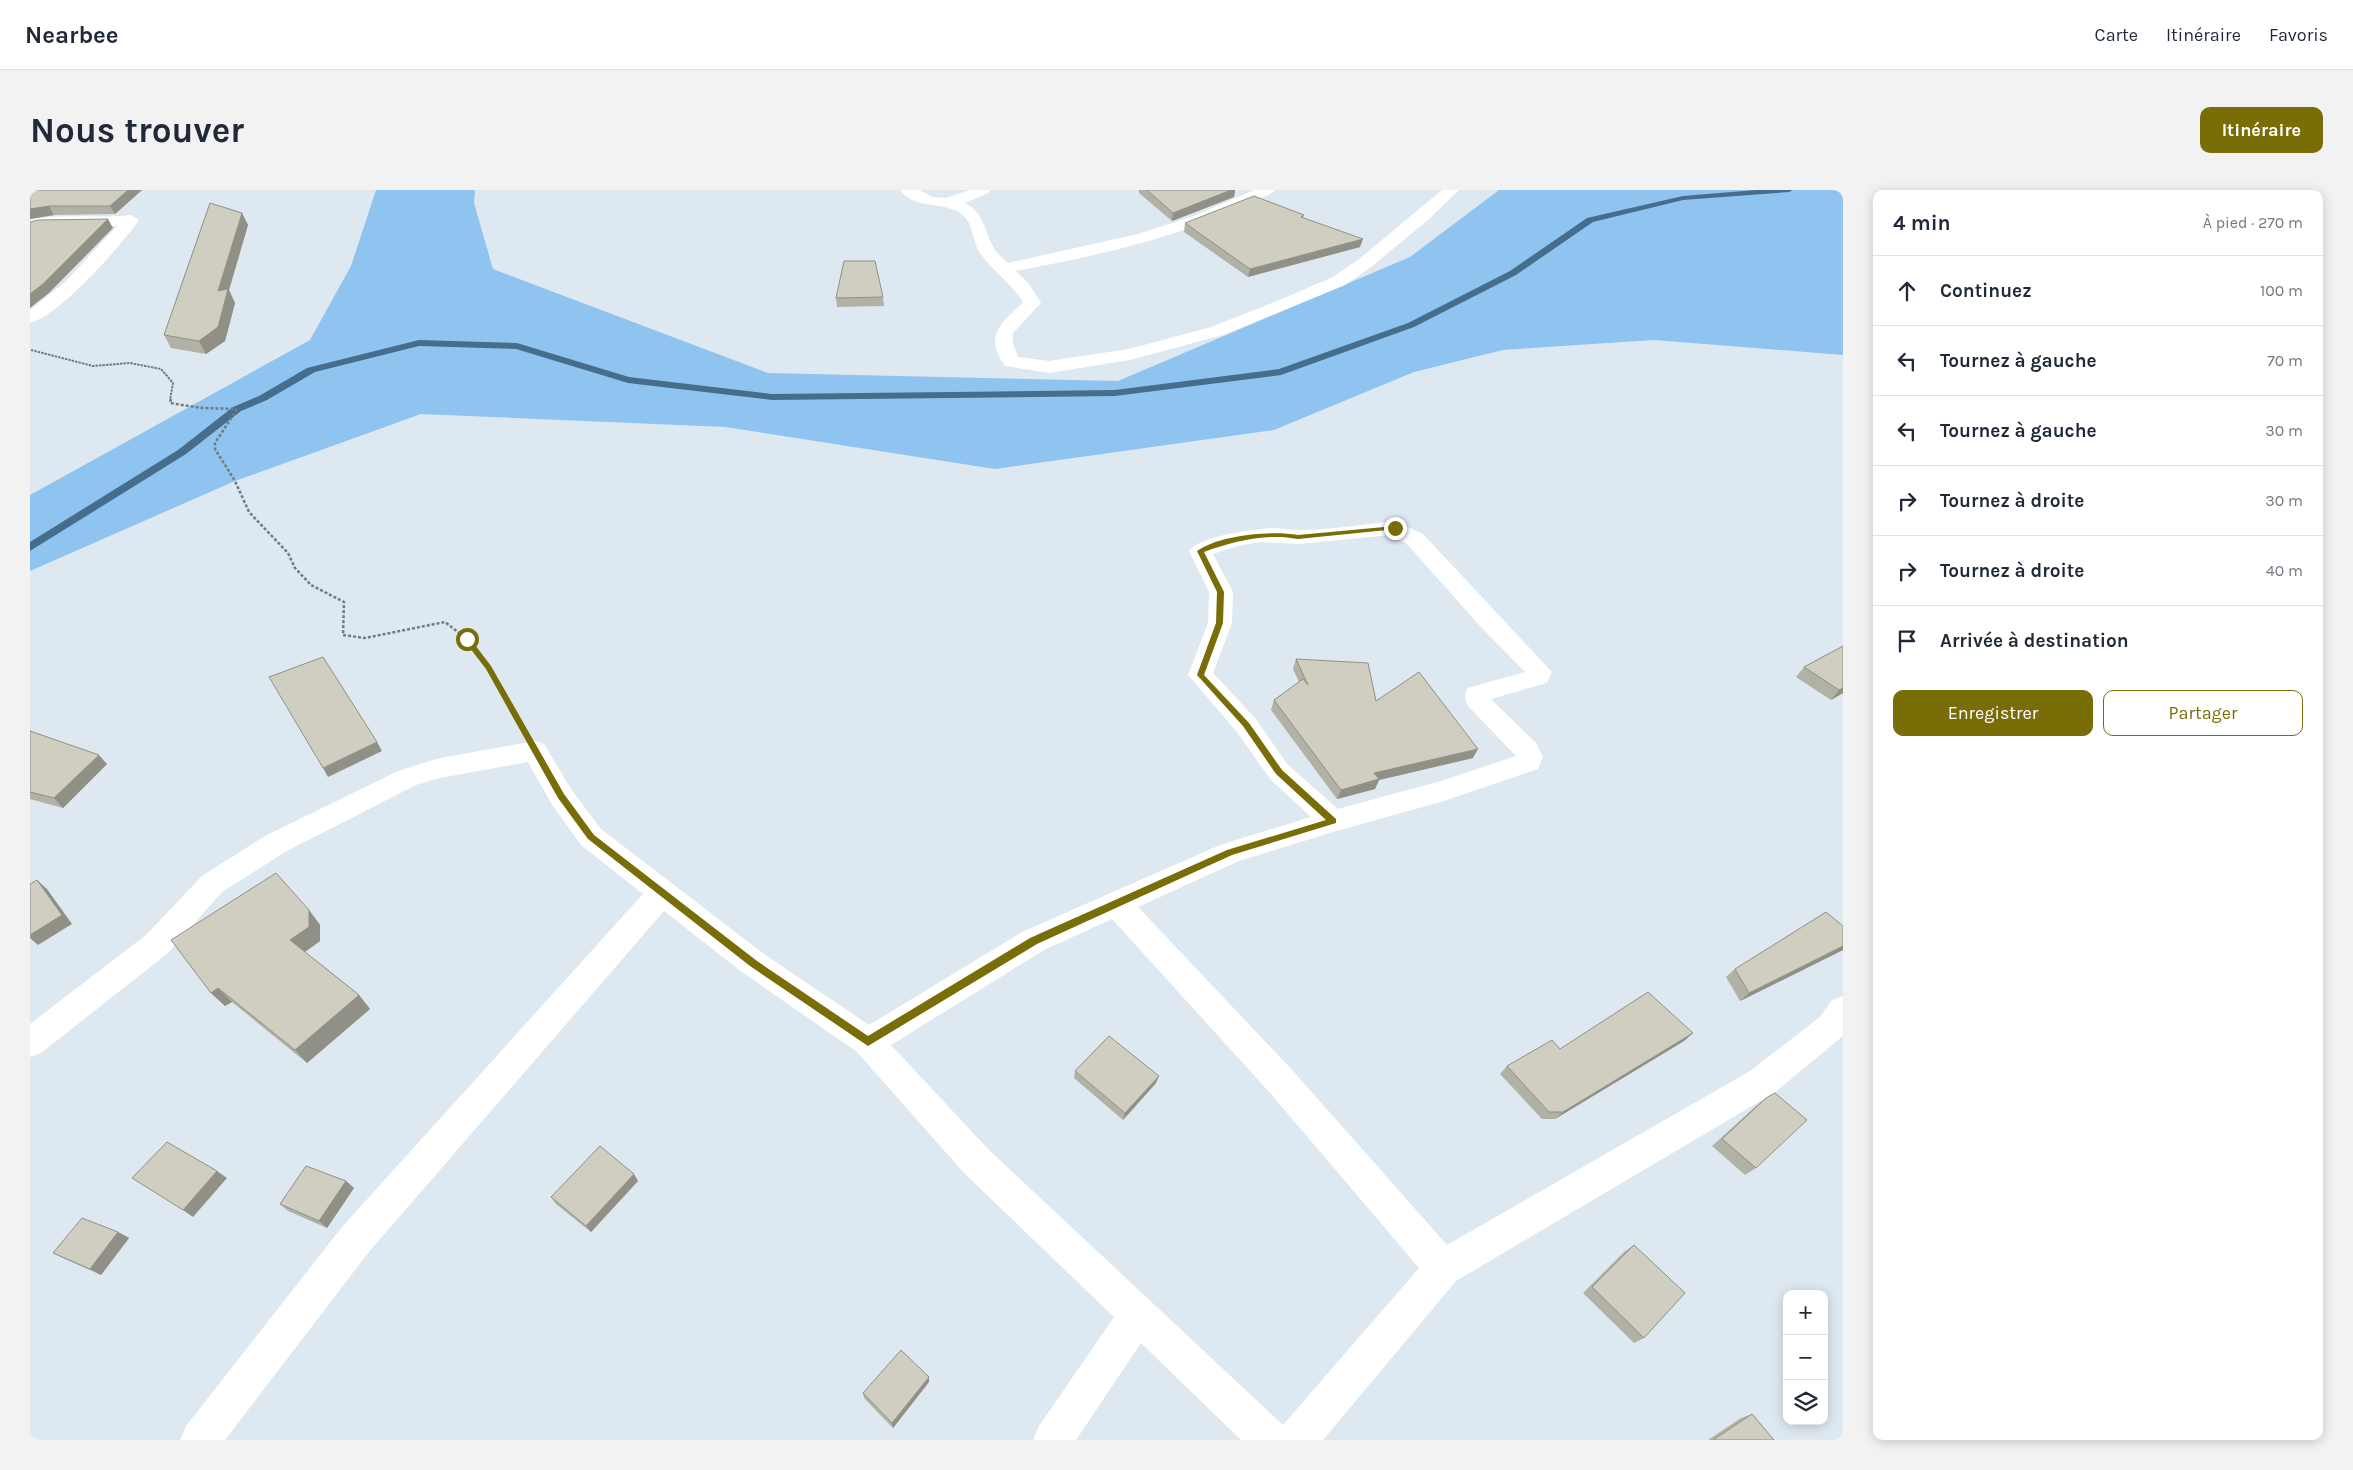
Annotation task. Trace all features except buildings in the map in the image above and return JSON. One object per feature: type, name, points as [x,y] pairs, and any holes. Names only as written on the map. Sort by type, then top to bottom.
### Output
[{"type":"street","points":[[908,190],[929,202],[953,203],[967,210],[978,222],[987,251],[1024,288],[1032,303],[1005,331],[1002,337],[1004,350],[1012,362],[1049,367],[1097,360],[1217,331],[1339,280],[1364,264],[1423,216],[1451,190]]},
{"type":"street","points":[[953,203],[983,190]]},
{"type":"street","points":[[1003,269],[1079,254],[1157,234],[1192,222],[1267,190]]},
{"type":"street","points":[[30,225],[43,222],[102,223],[130,220],[107,248],[46,308],[30,318]]},
{"type":"street","points":[[868,1042],[1033,941],[1230,853],[1333,821],[1444,791],[1529,762],[1530,757],[1527,750],[1477,700],[1477,694],[1538,677],[1540,672],[1487,619],[1415,539],[1395,528],[1298,537],[1282,534],[1228,540],[1200,551],[1221,592],[1220,623],[1200,675],[1246,724],[1279,772],[1333,821]]},
{"type":"street","points":[[30,1043],[157,944],[212,884],[275,844],[407,778],[440,768],[535,751],[561,796],[591,837],[753,963],[868,1042],[977,1162],[1137,1316],[1270,1440]]},
{"type":"street","points":[[200,1440],[355,1240],[664,892]]},
{"type":"street","points":[[1116,903],[1231,1024],[1344,1151],[1443,1268]]},
{"type":"street","points":[[1297,1440],[1443,1268],[1762,1082],[1831,1027],[1843,1010]]},
{"type":"street","points":[[1053,1440],[1137,1316]]},
{"type":"path","points":[[30,350],[94,366],[130,363],[161,369],[173,383],[170,403],[202,408],[237,409],[215,443],[215,449],[235,481],[249,512],[288,554],[295,568],[311,585],[344,602],[343,635],[365,638],[445,622],[467,639],[489,668],[535,751]]},
{"type":"shaded area","points":[[376,190],[475,190],[474,203],[493,269],[768,373],[1118,381],[1410,257],[1499,190],[1843,190],[1843,355],[1654,340],[1503,350],[1414,372],[1274,430],[995,469],[725,427],[421,414],[235,481],[30,571],[30,495],[310,340],[351,266]]},
{"type":"waterway","points":[[30,547],[182,452],[237,409],[263,398],[311,370],[419,343],[517,346],[628,380],[772,397],[1115,393],[1281,372],[1411,325],[1513,273],[1590,220],[1683,198],[1789,190]]},
{"type":"route","points":[[467,639],[489,668],[561,796],[591,837],[753,963],[868,1042],[981,975],[1033,941],[1230,853],[1333,821],[1279,772],[1246,724],[1200,675],[1220,623],[1221,592],[1200,551],[1228,540],[1282,534],[1298,537],[1313,534],[1395,528]]}]
